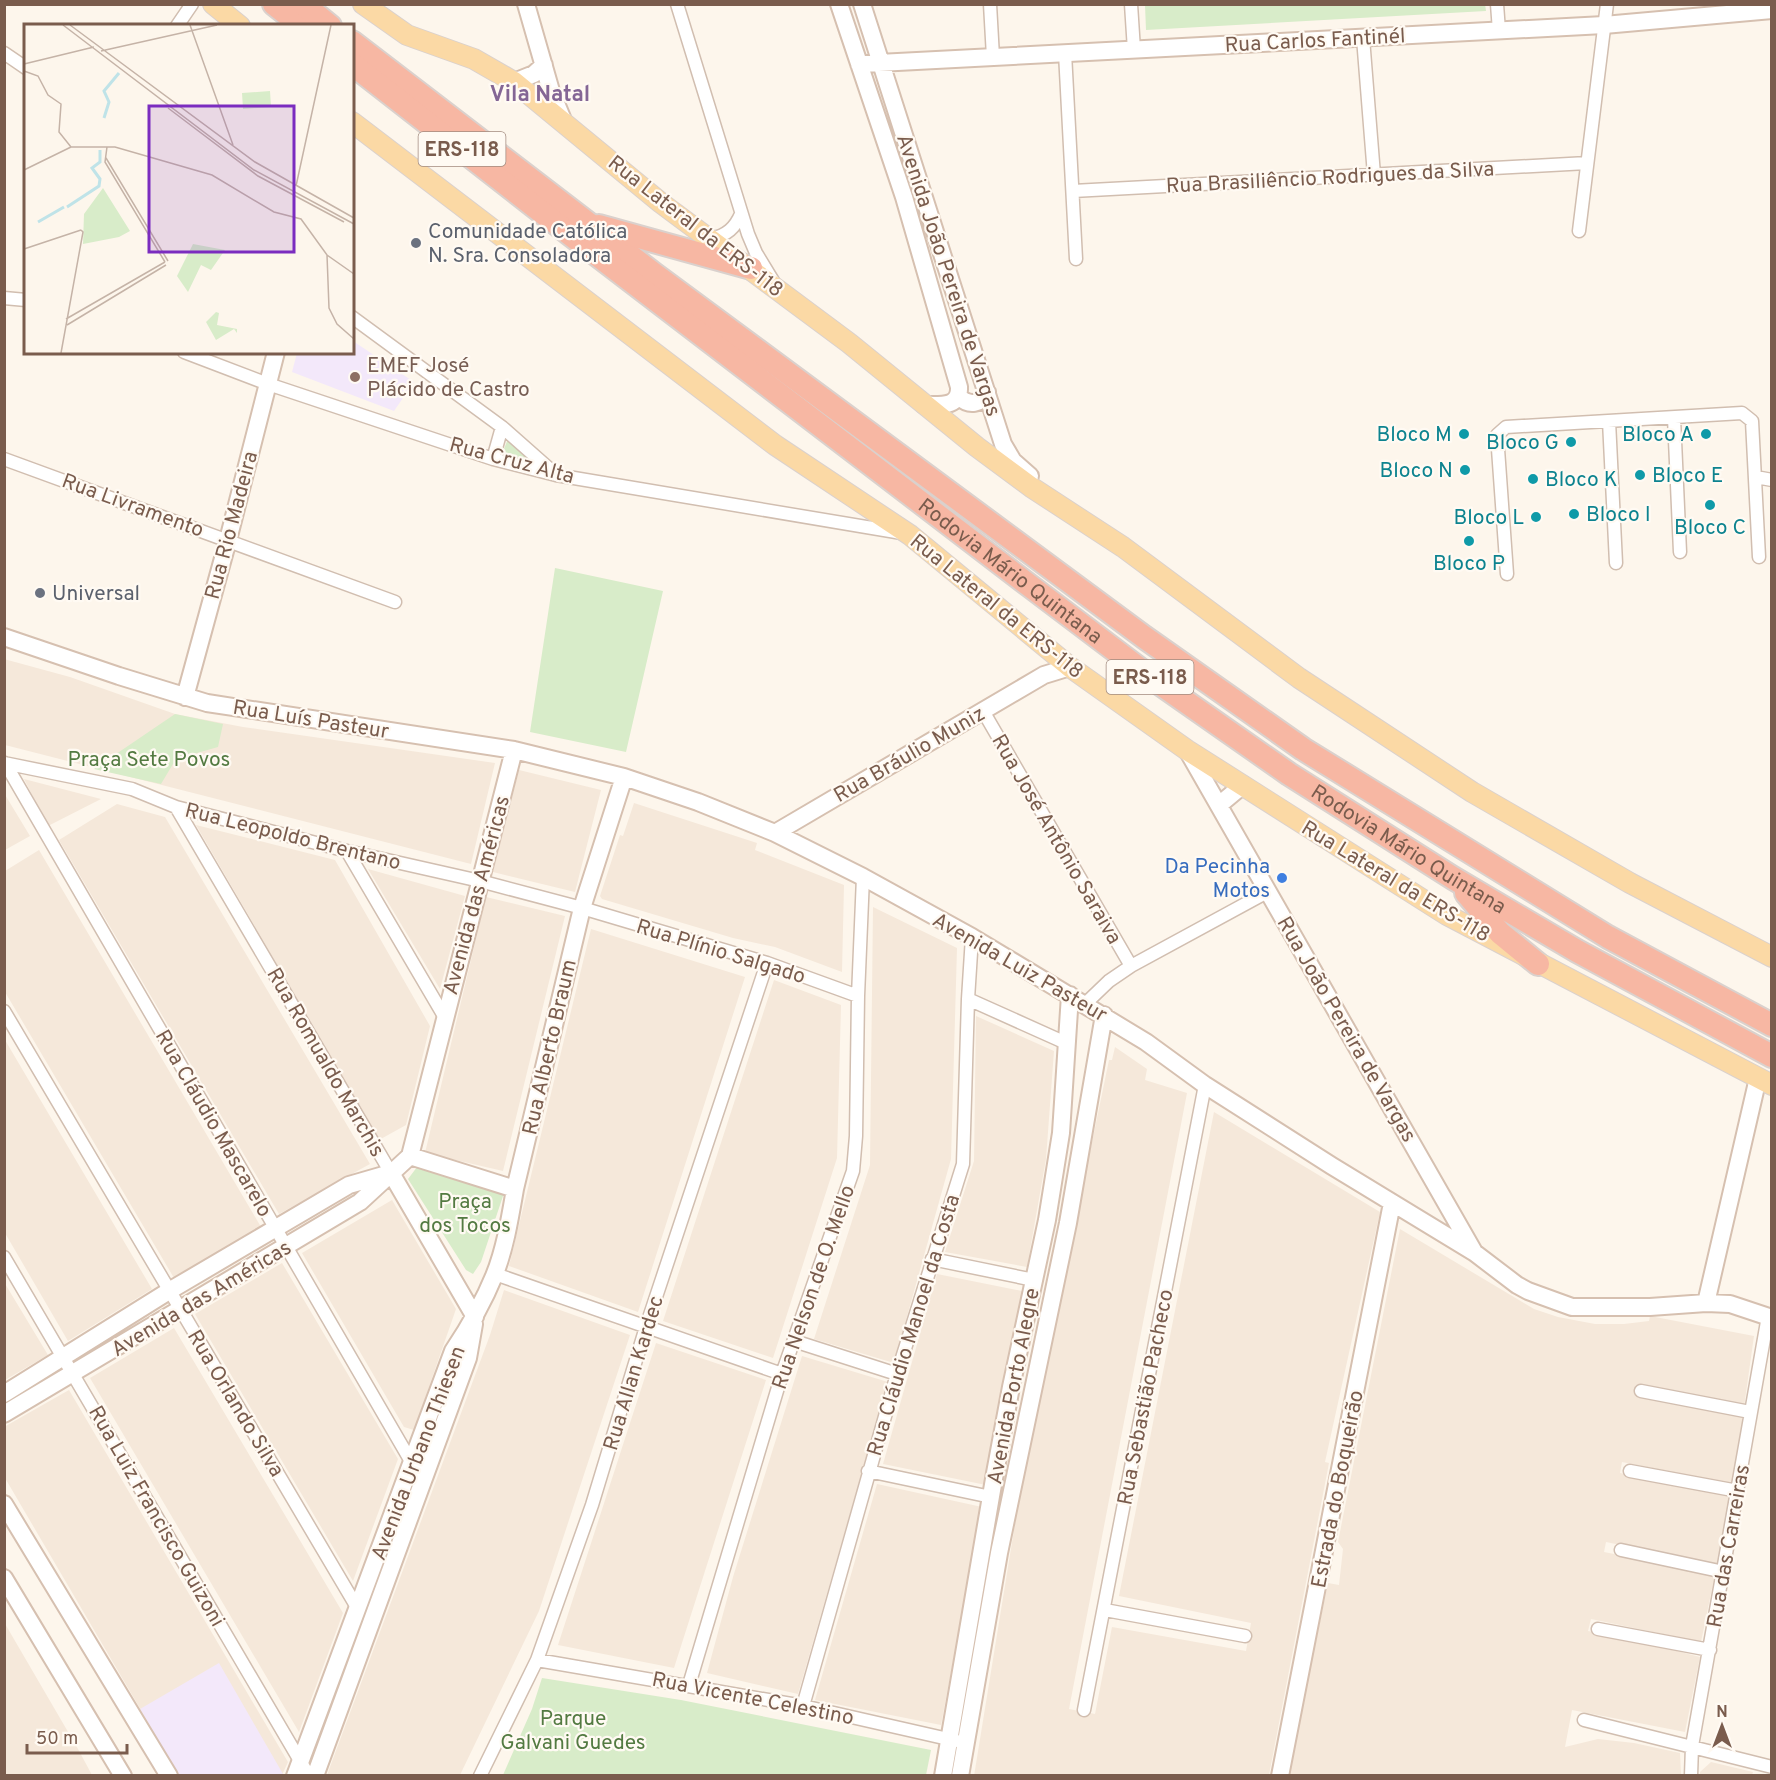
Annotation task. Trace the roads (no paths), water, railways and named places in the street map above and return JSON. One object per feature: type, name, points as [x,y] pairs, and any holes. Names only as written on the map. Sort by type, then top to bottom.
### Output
[{"type":"highway","points":[[274,4],[299,24]]},
{"type":"highway","points":[[303,4],[328,24]]},
{"type":"highway","name":"Rodovia Mário Quintana","points":[[354,44],[664,281],[1144,637],[1303,749],[1608,937],[1772,1025]]},
{"type":"highway","name":"Rodovia Mário Quintana","points":[[354,66],[580,242],[1149,676],[1289,774],[1453,878],[1577,951],[1772,1056]]},
{"type":"highway","points":[[590,223],[751,268]]},
{"type":"highway","points":[[1453,878],[1500,933],[1538,964]]},
{"type":"main road","points":[[213,4],[238,24]]},
{"type":"main road","name":"Rua Lateral da ERS-118","points":[[363,4],[407,35],[474,59],[514,82],[662,203],[849,343],[924,405],[1031,487],[1132,554],[1299,678],[1472,792],[1630,883],[1772,957]]},
{"type":"main road","name":"Rua Lateral da ERS-118","points":[[354,124],[775,445],[942,559],[1070,667],[1187,750],[1447,915],[1765,1082]]},
{"type":"street","points":[[178,24],[192,4]]},
{"type":"street","points":[[526,4],[562,120]]},
{"type":"street","points":[[677,4],[741,214],[756,253],[778,290]]},
{"type":"street","name":"Avenida João Pereira de Vargas","points":[[839,4],[904,197],[959,387],[959,396],[951,404],[924,405]]},
{"type":"street","name":"Avenida João Pereira de Vargas","points":[[862,4],[1003,444],[1013,461],[1079,518]]},
{"type":"street","points":[[990,4],[993,57]]},
{"type":"street","points":[[1131,4],[1134,50]]},
{"type":"street","points":[[1497,4],[1499,31]]},
{"type":"street","points":[[1579,231],[1607,4]]},
{"type":"street","name":"Rua Carlos Fantinél","points":[[859,64],[1604,25],[1772,10]]},
{"type":"street","points":[[1364,38],[1374,175]]},
{"type":"street","points":[[4,52],[24,67]]},
{"type":"street","points":[[1065,53],[1076,259]]},
{"type":"street","points":[[514,82],[534,74],[544,65]]},
{"type":"street","name":"Rua Brasiliêncio Rodrigues da Silva","points":[[1073,191],[1587,163]]},
{"type":"street","points":[[904,197],[923,192]]},
{"type":"street","points":[[711,239],[721,237],[730,231],[741,214]]},
{"type":"street","points":[[4,297],[24,300]]},
{"type":"street","points":[[354,318],[502,427],[556,475]]},
{"type":"street","name":"Rua Cruz Alta","points":[[189,354],[268,384],[493,459],[556,475],[910,535]]},
{"type":"street","name":"Rua Rio Madeira","points":[[185,697],[276,354]]},
{"type":"street","points":[[959,396],[967,403],[973,404],[982,400],[987,392]]},
{"type":"street","points":[[1507,574],[1497,435],[1506,427],[1742,413],[1752,421],[1759,557]]},
{"type":"street","points":[[1674,418],[1680,552]]},
{"type":"street","points":[[1609,422],[1616,563]]},
{"type":"street","points":[[493,459],[502,427]]},
{"type":"street","name":"Rua Livramento","points":[[4,459],[396,602]]},
{"type":"street","points":[[1756,477],[1772,480]]},
{"type":"street","points":[[850,526],[866,505]]},
{"type":"street","name":"Rua Luís Pasteur","points":[[4,637],[185,697],[232,707],[514,750],[624,777]]},
{"type":"street","points":[[1044,675],[1047,649]]},
{"type":"street","name":"Rua Bráulio Muniz","points":[[775,833],[1044,675],[1070,667]]},
{"type":"street","name":"Rua José Antônio Saraiva","points":[[982,711],[1131,966]]},
{"type":"street","name":"Avenida das Américas","points":[[4,1414],[360,1202],[410,1156],[444,1016],[514,750]]},
{"type":"street","name":"Rua João Pereira de Vargas","points":[[1187,750],[1474,1253]]},
{"type":"street","name":"Rua Leopoldo Brentano","points":[[5,763],[132,789],[176,807],[582,908]]},
{"type":"street","name":"Rua Cláudio Mascarelo","points":[[5,763],[423,1482]]},
{"type":"street","name":"Avenida Luiz Pasteur","points":[[624,777],[698,802],[775,833],[863,877],[972,937],[1104,1015],[1205,1085],[1392,1203]]},
{"type":"street","name":"Rua Alberto Braum","points":[[475,1317],[495,1274],[582,908],[624,777]]},
{"type":"street","points":[[1219,805],[1243,785]]},
{"type":"street","name":"Rua Romualdo Marchis","points":[[176,807],[475,1317]]},
{"type":"street","points":[[347,851],[444,1016]]},
{"type":"street","name":"Rua Nelson de O. Mello","points":[[689,1685],[782,1374],[853,1171],[856,1136],[863,877]]},
{"type":"street","points":[[1085,1004],[1109,981],[1131,966],[1269,891]]},
{"type":"street","name":"Rua Plínio Salgado","points":[[582,908],[767,963],[858,996]]},
{"type":"street","name":"Rua Cláudio Manoel da Costa","points":[[803,1706],[868,1471],[963,1164],[972,937]]},
{"type":"street","name":"Rua Allan Kardec","points":[[480,1776],[537,1660],[592,1505],[646,1327],[767,963]]},
{"type":"street","name":"Avenida Porto Alegre","points":[[943,1776],[1011,1387],[1047,1220],[1061,1133],[1070,995]]},
{"type":"street","points":[[968,999],[1066,1043]]},
{"type":"street","name":"Rua Orlando Silva","points":[[4,1011],[358,1609]]},
{"type":"street","name":"Avenida Porto Alegre","points":[[960,1776],[999,1553],[1068,1223],[1104,1015]]},
{"type":"street","points":[[1706,1303],[1765,1082]]},
{"type":"street","name":"Rua Sebastião Pacheco","points":[[1084,1710],[1205,1085]]},
{"type":"street","points":[[410,1156],[515,1189]]},
{"type":"street","name":"Avenida das Américas","points":[[4,1394],[275,1227],[349,1185],[391,1173]]},
{"type":"street","points":[[1392,1203],[1474,1253],[1517,1286],[1572,1307],[1730,1304],[1770,1317]]},
{"type":"street","name":"Estrada do Boqueirão","points":[[1280,1776],[1392,1203]]},
{"type":"street","points":[[1047,1220],[1068,1223]]},
{"type":"street","name":"Rua Luiz Francisco Guizoni","points":[[4,1257],[74,1374],[302,1771]]},
{"type":"street","points":[[932,1259],[1034,1280]]},
{"type":"street","points":[[495,1274],[782,1374]]},
{"type":"street","name":"Avenida Urbano Thiesen","points":[[302,1771],[358,1609],[453,1351],[475,1317]]},
{"type":"street","name":"Avenida Urbano Thiesen","points":[[315,1776],[468,1358],[475,1317]]},
{"type":"street","name":"Rua das Carreiras","points":[[1691,1776],[1692,1746],[1750,1412],[1770,1317]]},
{"type":"street","points":[[794,1341],[897,1374]]},
{"type":"street","points":[[1011,1387],[1034,1389]]},
{"type":"street","points":[[1641,1391],[1750,1412]]},
{"type":"street","points":[[868,1471],[991,1497]]},
{"type":"street","points":[[1630,1471],[1738,1491]]},
{"type":"street","points":[[4,1504],[169,1776]]},
{"type":"street","points":[[981,1549],[999,1553]]},
{"type":"street","points":[[1621,1550],[1724,1572]]},
{"type":"street","points":[[4,1578],[123,1776]]},
{"type":"street","points":[[1105,1610],[1245,1636]]},
{"type":"street","points":[[1598,1629],[1710,1650]]},
{"type":"street","name":"Rua Vicente Celestino","points":[[537,1660],[803,1706],[967,1744]]},
{"type":"street","points":[[1584,1720],[1692,1746],[1768,1769]]},
{"type":"place","name":"Comunidade Católica N. Sra. Consoladora","points":[[416,243]]},
{"type":"place","name":"EMEF José Plácido de Castro","points":[[355,377]]},
{"type":"place","name":"Bloco M","points":[[1464,434]]},
{"type":"place","name":"Bloco A","points":[[1706,434]]},
{"type":"place","name":"Bloco G","points":[[1571,442]]},
{"type":"place","name":"Bloco N","points":[[1465,470]]},
{"type":"place","name":"Bloco E","points":[[1640,475]]},
{"type":"place","name":"Bloco K","points":[[1533,479]]},
{"type":"place","name":"Bloco C","points":[[1710,505]]},
{"type":"place","name":"Bloco I","points":[[1574,514]]},
{"type":"place","name":"Bloco L","points":[[1536,517]]},
{"type":"place","name":"Bloco P","points":[[1469,541]]},
{"type":"place","name":"Universal","points":[[40,593]]},
{"type":"place","name":"Da Pecinha Motos","points":[[1282,878]]},
{"type":"district","name":"Vila Natal","points":[[540,93]]},
{"type":"park label","name":"Praça Sete Povos","points":[[149,759]]},
{"type":"park label","name":"Praça dos Tocos","points":[[465,1213]]},
{"type":"park label","name":"Parque Galvani Guedes","points":[[573,1730]]}]
